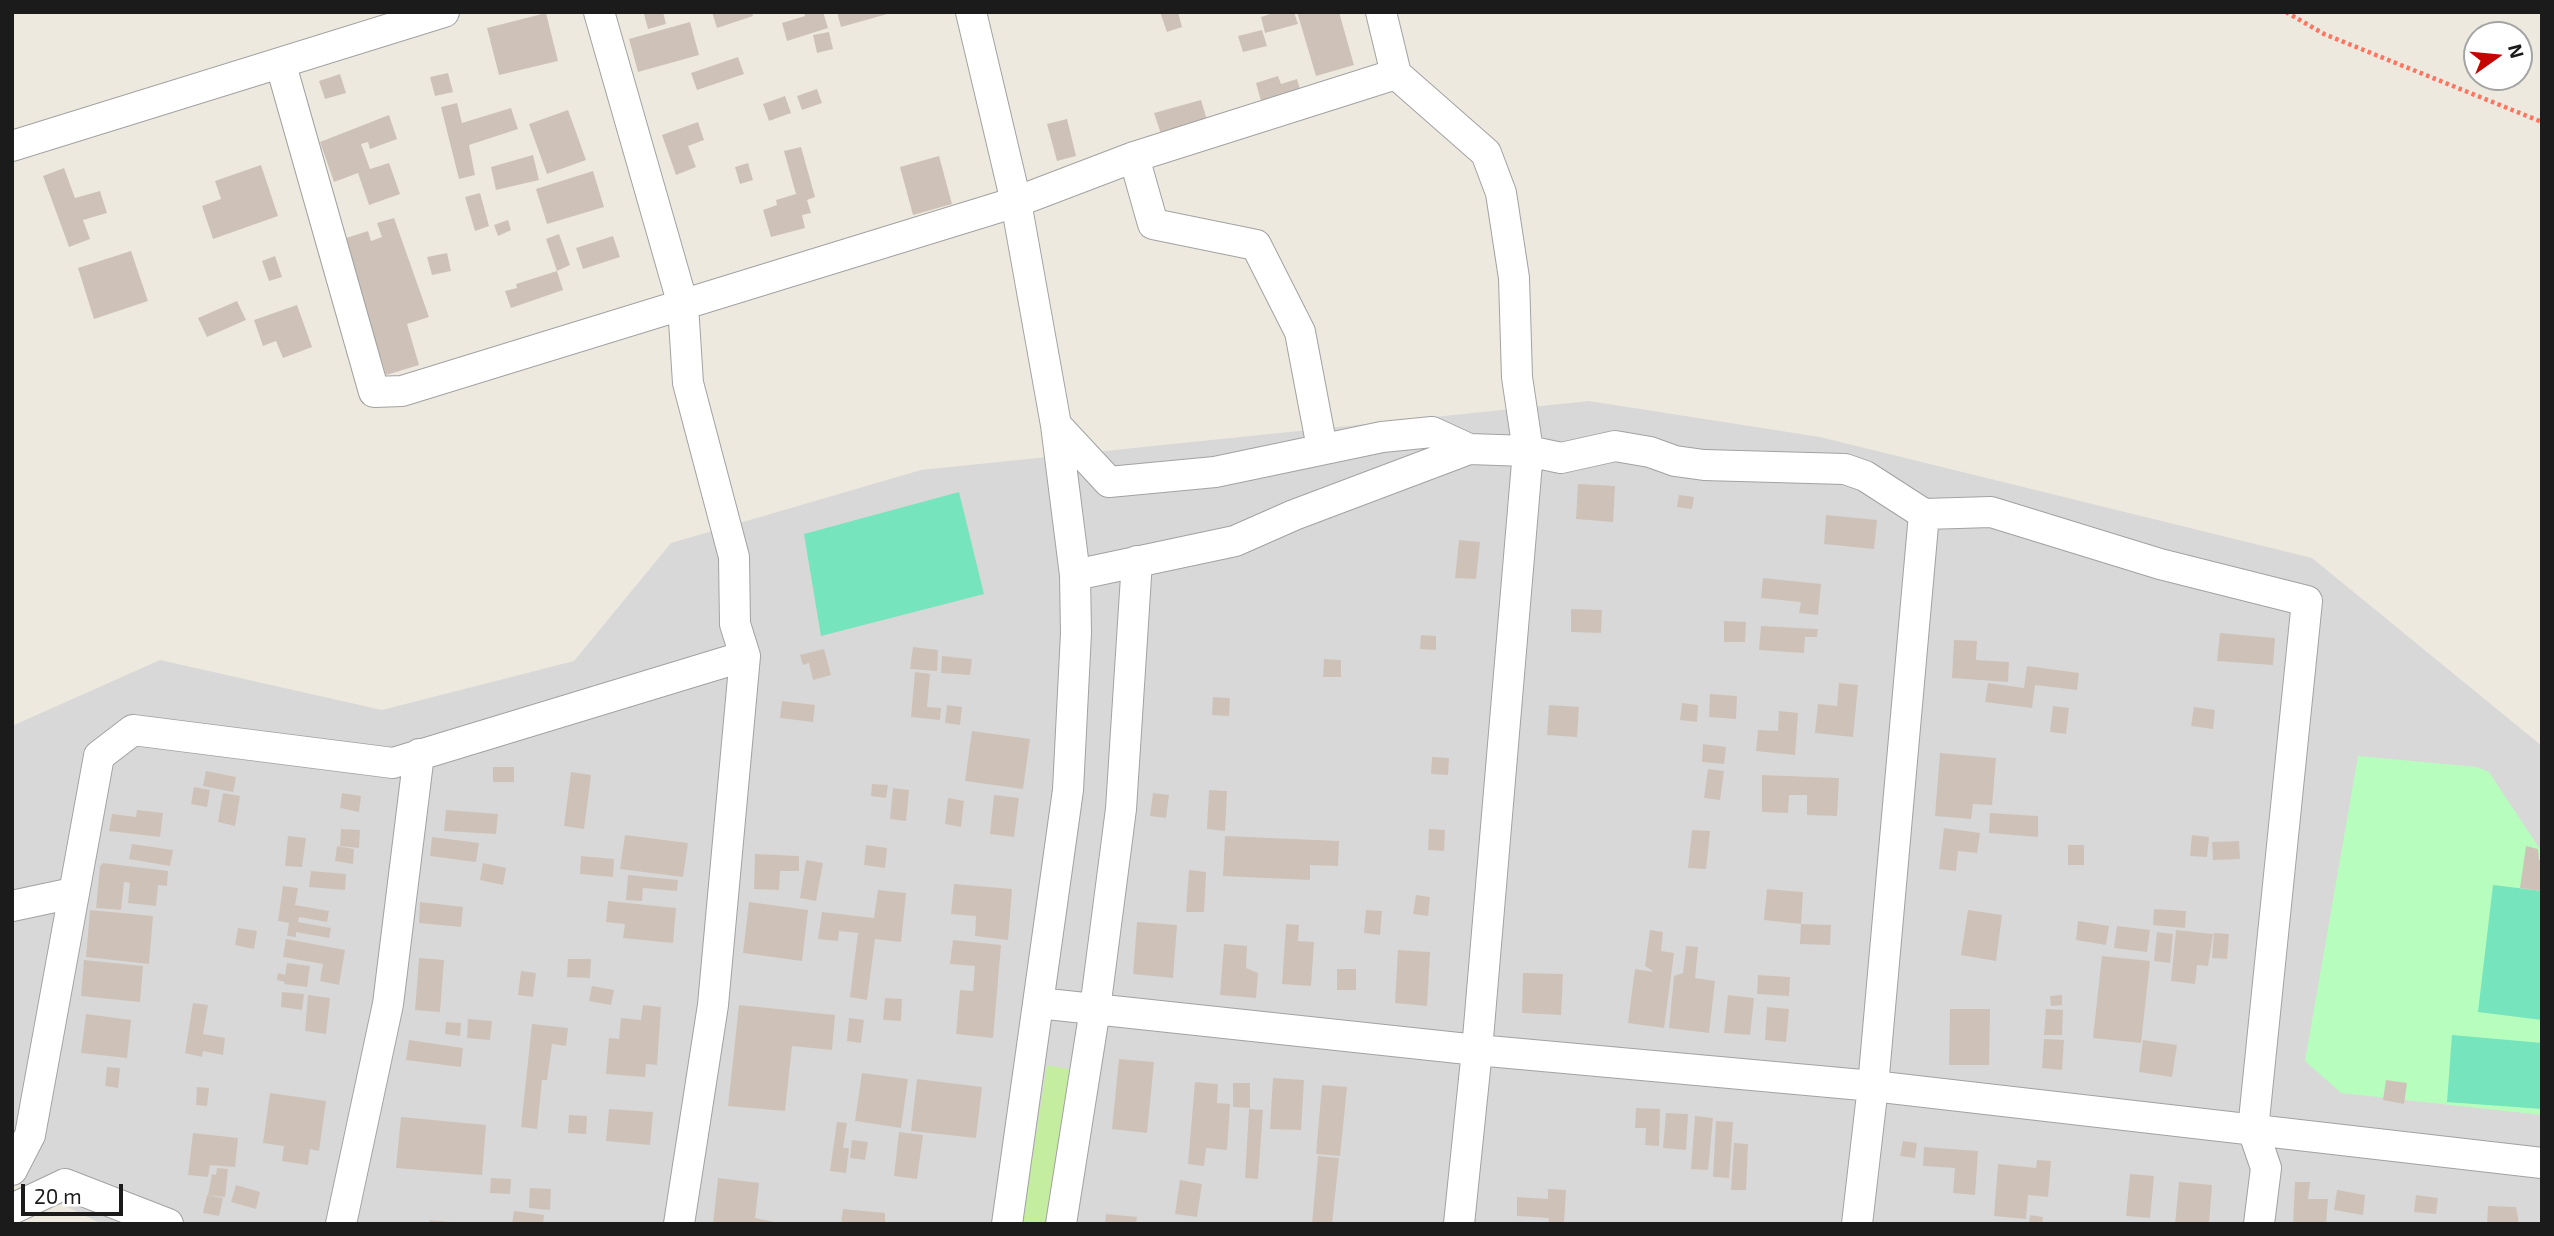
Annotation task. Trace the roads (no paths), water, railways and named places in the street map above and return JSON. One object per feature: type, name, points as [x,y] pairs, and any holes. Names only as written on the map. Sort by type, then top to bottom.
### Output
[{"type":"street","points":[[12,146],[281,65],[444,12]]},
{"type":"street","points":[[598,12],[683,305],[688,383],[734,557],[735,624],[745,656],[713,1005],[679,1224]]},
{"type":"street","points":[[971,12],[1016,202],[1056,425],[1075,575],[1076,633],[1068,790],[1007,1224]]},
{"type":"street","points":[[1381,12],[1396,74],[1486,153],[1501,193],[1514,278],[1517,377],[1528,452],[1477,1050],[1459,1224]]},
{"type":"street","points":[[281,65],[374,392],[402,391],[1016,202],[1134,157],[1396,74]]},
{"type":"street","points":[[1134,157],[1153,224],[1256,245],[1300,332],[1322,448]]},
{"type":"street","points":[[1056,425],[1109,481],[1215,472],[1322,448],[1382,437],[1432,432],[1469,449],[1528,452],[1561,458],[1615,446],[1650,452],[1675,461],[1704,465],[1845,469],[1865,476],[1924,514],[1991,512],[2160,564],[2307,601],[2253,1130],[2266,1168],[2259,1224]]},
{"type":"street","points":[[1075,575],[1235,541],[1294,515],[1469,449]]},
{"type":"street","points":[[1857,1224],[1873,1086],[1924,514]]},
{"type":"street","points":[[1061,1224],[1096,1009],[1121,809],[1137,561]]},
{"type":"street","points":[[12,1170],[73,893],[99,756],[134,730],[393,762],[745,656]]},
{"type":"street","points":[[341,1224],[388,1004],[419,754]]},
{"type":"street","points":[[12,906],[73,893]]},
{"type":"street","points":[[1038,1003],[1477,1050],[1873,1086],[2542,1163]]},
{"type":"street","points":[[12,1209],[65,1184],[168,1224]]}]
